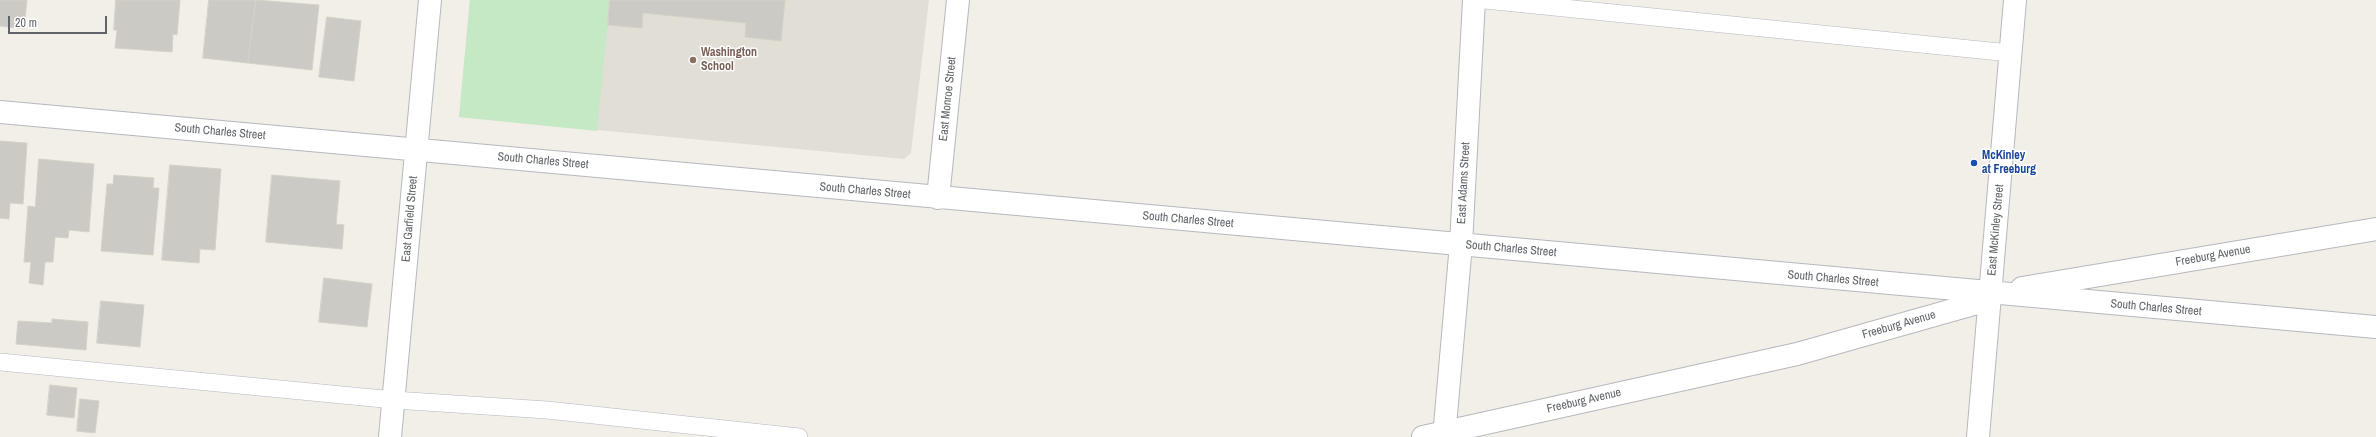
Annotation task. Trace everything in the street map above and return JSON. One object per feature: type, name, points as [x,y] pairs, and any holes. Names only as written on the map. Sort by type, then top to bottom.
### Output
[{"type":"street","name":"East Garfield Street","points":[[390,437],[430,0]]},
{"type":"street","name":"East Monroe Street","points":[[938,198],[958,0]]},
{"type":"street","name":"East Adams Street","points":[[1445,434],[1461,244],[1474,0]]},
{"type":"street","name":"East McKinley Street","points":[[1978,437],[2015,0]]},
{"type":"street","name":"South Charles Street","points":[[0,112],[938,198],[1461,244],[1990,294],[2376,327]]},
{"type":"street","name":"Freeburg Avenue","points":[[1423,437],[1445,434],[1797,354],[1981,302],[1990,294],[2376,229]]},
{"type":"lane","points":[[1484,0],[2010,53]]},
{"type":"lane","points":[[0,362],[394,400],[547,410],[799,437]]},
{"type":"shaded area","name":"Washington School","points":[[470,0],[929,0],[911,153],[904,159],[459,117]]},
{"type":"green space","points":[[470,0],[610,0],[597,131],[459,117]]},
{"type":"building","points":[[0,0],[27,0],[24,29],[0,26]]},
{"type":"building","points":[[116,0],[180,0],[177,35],[173,34],[172,52],[115,48],[117,30],[114,30]]},
{"type":"building","points":[[209,0],[256,0],[248,63],[203,58]]},
{"type":"building","points":[[256,0],[319,5],[312,70],[248,63]]},
{"type":"building","points":[[610,0],[785,0],[781,41],[745,37],[746,23],[643,13],[642,28],[608,25]]},
{"type":"building","points":[[327,17],[361,21],[354,81],[319,77]]},
{"type":"building","points":[[0,141],[27,143],[23,204],[10,203],[9,219],[0,218]]},
{"type":"building","points":[[39,159],[94,164],[89,232],[69,230],[68,238],[55,237],[53,262],[45,262],[43,285],[29,283],[31,262],[24,262],[28,206],[35,207]]},
{"type":"building","points":[[170,165],[221,169],[215,250],[200,249],[199,263],[162,260]]},
{"type":"building","points":[[114,175],[154,178],[153,188],[159,188],[153,255],[101,251],[107,184],[113,184]]},
{"type":"building","points":[[272,175],[340,181],[336,224],[344,225],[342,249],[266,242]]},
{"type":"building","points":[[324,278],[372,284],[367,327],[319,322]]},
{"type":"building","points":[[101,301],[144,305],[140,347],[97,343]]},
{"type":"building","points":[[52,319],[88,322],[86,350],[16,344],[18,321],[52,323]]},
{"type":"building","points":[[50,385],[77,388],[74,418],[47,415]]},
{"type":"building","points":[[80,399],[99,401],[95,433],[77,431]]},
{"type":"place","name":"Washington School","points":[[693,60]]},
{"type":"place","name":"McKinley at Freeburg","points":[[1974,163]]}]
